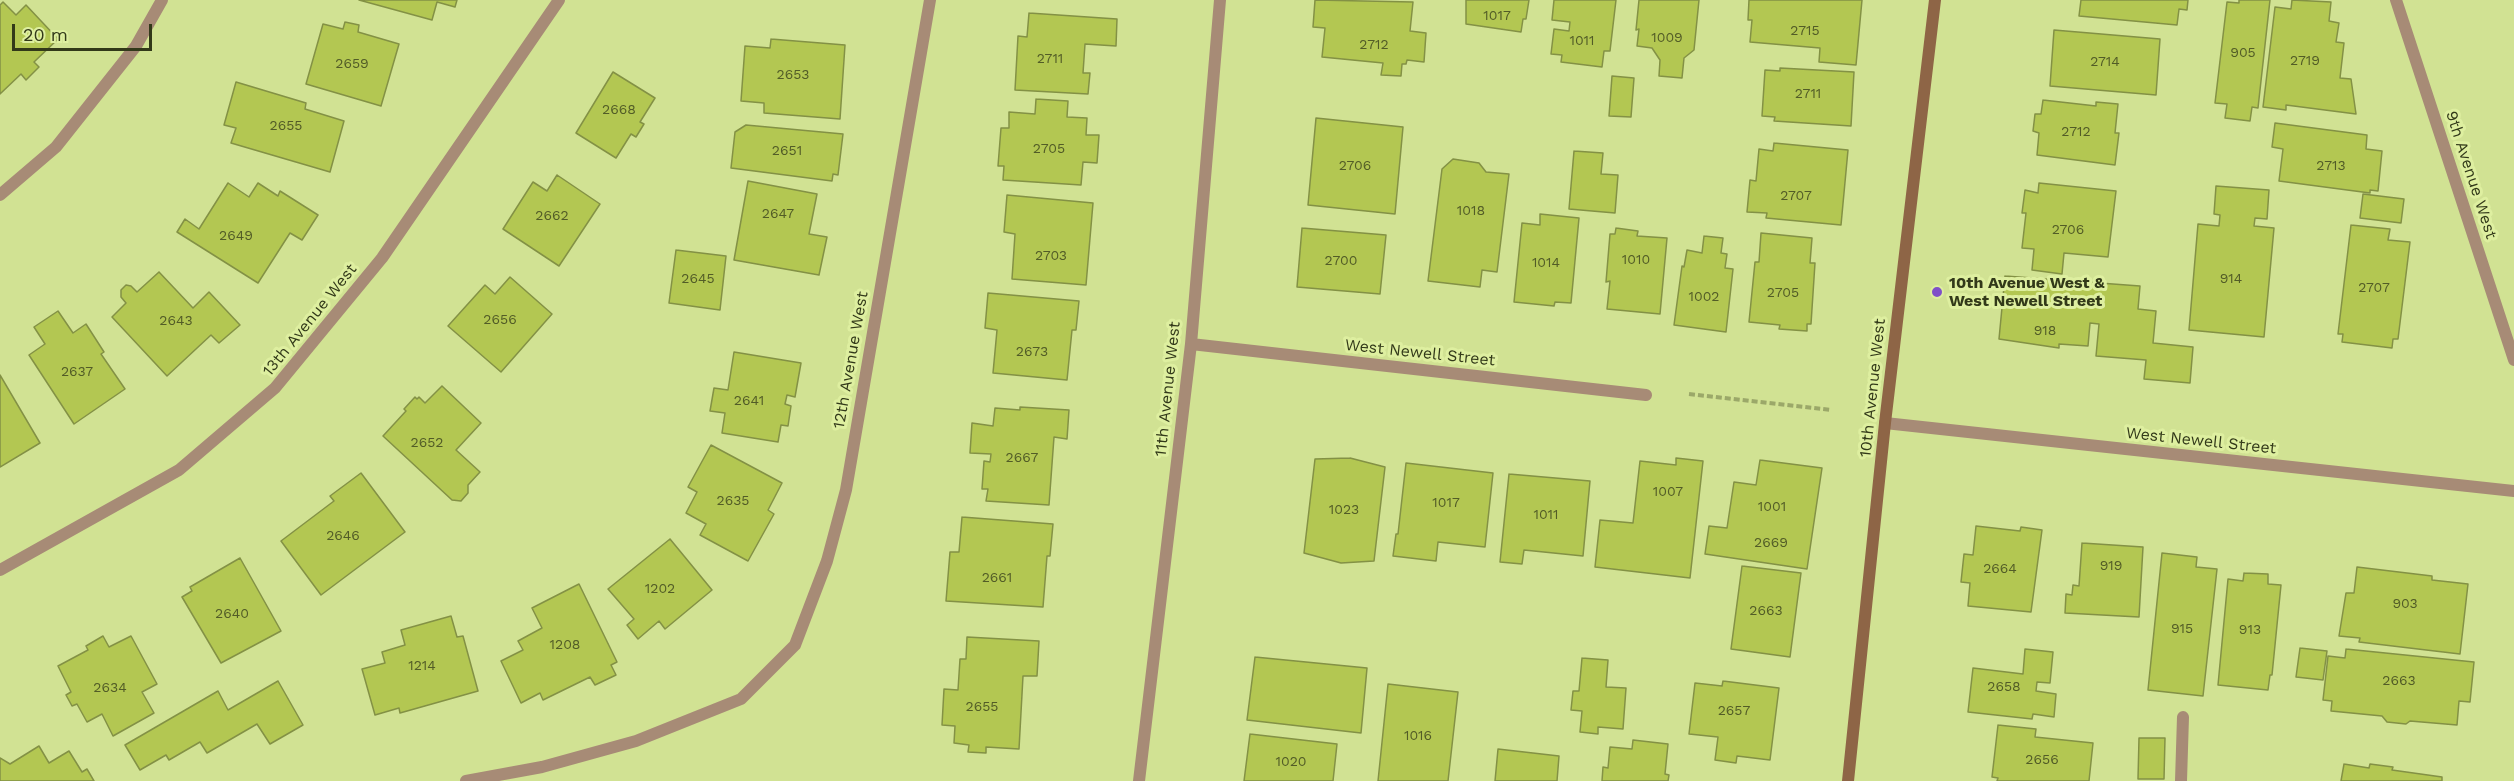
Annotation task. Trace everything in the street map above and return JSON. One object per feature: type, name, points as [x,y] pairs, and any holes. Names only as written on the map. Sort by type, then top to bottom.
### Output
[{"type":"street","points":[[0,195],[56,147],[136,46],[162,0]]},
{"type":"street","name":"13th Avenue West","points":[[0,570],[178,471],[275,388],[382,258],[559,0]]},
{"type":"street","name":"12th Avenue West","points":[[466,781],[542,767],[636,741],[741,699],[795,645],[827,561],[846,490],[930,0]]},
{"type":"street","name":"11th Avenue West","points":[[1139,781],[1191,344],[1220,0]]},
{"type":"street","name":"10th Avenue West","points":[[1848,781],[1885,423],[1935,0]]},
{"type":"street","name":"9th Avenue West","points":[[2396,0],[2514,360]]},
{"type":"street","name":"West Newell Street","points":[[1191,344],[1646,395]]},
{"type":"street","name":"West Newell Street","points":[[1885,423],[2514,491]]},
{"type":"street","points":[[2181,781],[2183,717]]},
{"type":"path","points":[[1689,394],[1832,410]]},
{"type":"building","points":[[359,0],[457,0],[455,7],[437,2],[432,20]]},
{"type":"building","points":[[1315,0],[1413,2],[1410,31],[1426,33],[1424,62],[1407,60],[1406,64],[1402,64],[1401,76],[1381,75],[1383,63],[1322,57],[1325,28],[1313,27]]},
{"type":"building","points":[[1466,0],[1529,0],[1521,32],[1466,24]]},
{"type":"building","points":[[1554,0],[1616,0],[1610,51],[1604,51],[1602,67],[1561,62],[1562,55],[1551,54],[1554,29],[1569,31],[1570,22],[1552,20]]},
{"type":"building","points":[[1639,0],[1699,0],[1694,50],[1684,58],[1682,78],[1659,76],[1660,60],[1652,48],[1637,46]]},
{"type":"building","points":[[1749,0],[1862,0],[1856,65],[1819,62],[1820,48],[1750,42],[1752,20],[1748,20]]},
{"type":"building","points":[[2081,0],[2188,0],[2187,10],[2179,9],[2177,25],[2079,16]]},
{"type":"building","points":[[2239,0],[2270,0],[2258,108],[2252,107],[2250,121],[2225,118],[2227,104],[2215,103],[2227,2],[2239,3]]},
{"type":"building","points":[[2292,0],[2331,2],[2329,21],[2339,23],[2336,42],[2344,43],[2340,78],[2351,79],[2356,114],[2286,105],[2286,110],[2263,107],[2275,7],[2291,9]]},
{"type":"building","points":[[3,2],[16,15],[26,5],[58,39],[34,62],[39,67],[26,80],[21,74],[0,94],[0,5]]},
{"type":"building","points":[[1029,13],[1117,19],[1116,46],[1085,44],[1083,73],[1090,73],[1088,94],[1015,90],[1018,36],[1027,37]]},
{"type":"building","points":[[345,22],[359,25],[358,32],[399,44],[381,106],[306,84],[323,24],[343,29]]},
{"type":"building","points":[[2054,30],[2160,39],[2156,95],[2050,86]]},
{"type":"building","points":[[771,39],[845,45],[840,119],[764,113],[764,103],[741,101],[745,46],[770,48]]},
{"type":"building","points":[[1780,68],[1854,72],[1851,126],[1774,121],[1775,117],[1762,116],[1765,70],[1780,71]]},
{"type":"building","points":[[613,72],[655,98],[640,122],[644,124],[636,137],[631,134],[616,158],[576,133]]},
{"type":"building","points":[[1612,76],[1634,78],[1631,117],[1609,116]]},
{"type":"building","points":[[236,82],[306,103],[305,109],[344,121],[330,172],[231,143],[236,128],[224,125]]},
{"type":"building","points":[[1036,99],[1068,101],[1067,117],[1087,118],[1086,135],[1099,135],[1097,163],[1083,162],[1081,185],[1003,180],[1004,166],[998,166],[1001,128],[1009,128],[1009,112],[1035,114]]},
{"type":"building","points":[[2043,100],[2096,106],[2096,102],[2118,104],[2115,133],[2119,133],[2115,165],[2037,155],[2039,133],[2033,131],[2035,114],[2041,114]]},
{"type":"building","points":[[1316,118],[1403,127],[1395,214],[1308,205]]},
{"type":"building","points":[[2275,123],[2367,135],[2366,149],[2382,151],[2378,191],[2370,190],[2370,193],[2279,181],[2283,149],[2272,147]]},
{"type":"building","points":[[746,125],[843,134],[838,175],[833,174],[832,181],[731,168],[735,132]]},
{"type":"building","points":[[1774,143],[1848,150],[1841,225],[1766,218],[1767,213],[1747,212],[1750,180],[1756,181],[1759,149],[1773,151]]},
{"type":"building","points":[[1574,151],[1603,153],[1601,174],[1618,175],[1615,213],[1569,209]]},
{"type":"building","points":[[1453,159],[1479,163],[1486,172],[1509,174],[1497,272],[1482,270],[1480,287],[1428,281],[1442,169]]},
{"type":"building","points":[[557,175],[600,204],[559,266],[503,229],[533,182],[547,191]]},
{"type":"building","points":[[748,181],[817,194],[809,234],[827,237],[819,275],[734,260]]},
{"type":"building","points":[[228,183],[249,197],[258,183],[278,196],[280,191],[318,215],[302,240],[290,233],[258,283],[177,232],[185,219],[199,229]]},
{"type":"building","points":[[2039,183],[2116,191],[2108,257],[2064,253],[2062,274],[2032,270],[2034,249],[2022,248],[2026,213],[2022,213],[2025,190],[2038,193]]},
{"type":"building","points":[[2216,186],[2269,190],[2267,219],[2255,218],[2254,226],[2274,228],[2264,337],[2189,330],[2198,224],[2219,226],[2220,215],[2214,214]]},
{"type":"building","points":[[2363,194],[2404,199],[2401,223],[2360,218]]},
{"type":"building","points":[[1007,195],[1093,203],[1086,285],[1012,279],[1015,234],[1004,232]]},
{"type":"building","points":[[1540,214],[1579,218],[1571,303],[1555,302],[1554,306],[1514,302],[1522,223],[1540,225]]},
{"type":"building","points":[[2351,225],[2390,229],[2388,240],[2410,242],[2398,339],[2393,339],[2392,348],[2342,342],[2343,334],[2338,334]]},
{"type":"building","points":[[1302,228],[1386,235],[1380,294],[1297,287]]},
{"type":"building","points":[[1616,228],[1638,231],[1637,236],[1667,238],[1660,314],[1607,309],[1610,281],[1606,282],[1610,234],[1615,234]]},
{"type":"building","points":[[1761,233],[1812,238],[1810,263],[1815,263],[1811,324],[1807,324],[1807,331],[1779,329],[1780,325],[1749,322],[1755,262],[1759,262]]},
{"type":"building","points":[[1704,236],[1723,238],[1721,253],[1727,254],[1725,268],[1733,269],[1726,332],[1674,325],[1682,266],[1684,267],[1687,250],[1702,253]]},
{"type":"building","points":[[676,250],[726,256],[720,310],[669,303]]},
{"type":"building","points":[[159,272],[193,308],[209,292],[240,325],[219,343],[211,335],[167,376],[112,317],[126,303],[121,297],[121,290],[126,285],[131,286],[137,292]]},
{"type":"building","points":[[2005,276],[2140,286],[2138,309],[2156,311],[2153,343],[2193,347],[2190,383],[2144,379],[2146,360],[2096,356],[2099,324],[2090,323],[2088,346],[2059,344],[2059,348],[1999,339]]},
{"type":"building","points":[[510,277],[552,314],[501,372],[448,326],[485,285],[495,294]]},
{"type":"building","points":[[988,293],[1079,301],[1076,330],[1072,330],[1067,380],[993,373],[997,330],[985,328]]},
{"type":"building","points":[[58,311],[73,333],[86,324],[104,352],[101,354],[125,389],[74,424],[29,355],[45,344],[34,327]]},
{"type":"building","points":[[734,352],[801,363],[795,397],[787,395],[785,404],[791,406],[788,426],[781,425],[778,442],[722,433],[725,413],[710,411],[714,388],[728,390]]},
{"type":"building","points":[[0,375],[40,443],[0,467]]},
{"type":"building","points":[[442,386],[481,423],[456,450],[480,472],[468,485],[468,493],[461,501],[452,500],[383,436],[406,411],[404,409],[415,397],[417,399],[419,397],[425,403]]},
{"type":"building","points":[[1020,407],[1069,410],[1067,439],[1054,437],[1049,505],[986,501],[988,489],[982,489],[984,461],[990,462],[991,454],[970,453],[972,423],[993,426],[995,408],[1020,410]]},
{"type":"building","points":[[711,445],[782,483],[768,510],[774,514],[748,561],[700,535],[706,524],[686,513],[697,492],[688,487]]},
{"type":"building","points":[[1350,458],[1385,467],[1374,561],[1341,563],[1304,553],[1315,459]]},
{"type":"building","points":[[1676,458],[1703,461],[1690,578],[1595,567],[1600,520],[1633,523],[1640,461],[1676,465]]},
{"type":"building","points":[[1760,460],[1822,468],[1807,569],[1705,554],[1709,526],[1727,528],[1734,482],[1756,485]]},
{"type":"building","points":[[1406,463],[1493,473],[1485,547],[1438,542],[1436,561],[1393,556],[1396,534],[1398,534]]},
{"type":"building","points":[[361,473],[405,532],[321,595],[281,541],[334,501],[330,496]]},
{"type":"building","points":[[1509,474],[1590,481],[1583,556],[1524,550],[1522,564],[1500,562]]},
{"type":"building","points":[[962,517],[1053,524],[1050,556],[1047,556],[1043,607],[946,601],[950,552],[959,552]]},
{"type":"building","points":[[1976,526],[2020,531],[2021,527],[2042,530],[2031,612],[1968,606],[1970,583],[1961,582],[1964,554],[1973,555]]},
{"type":"building","points":[[670,539],[712,590],[665,629],[659,621],[638,639],[627,625],[634,619],[608,589]]},
{"type":"building","points":[[2082,543],[2143,547],[2139,617],[2065,613],[2066,594],[2072,595],[2073,585],[2079,586]]},
{"type":"building","points":[[2162,553],[2197,557],[2196,567],[2217,569],[2203,696],[2148,690]]},
{"type":"building","points":[[240,558],[281,631],[221,663],[182,597],[192,591],[190,587]]},
{"type":"building","points":[[1742,566],[1801,573],[1790,657],[1731,649]]},
{"type":"building","points":[[2357,567],[2432,576],[2432,580],[2468,584],[2460,654],[2359,642],[2360,638],[2339,636],[2346,593],[2354,593]]},
{"type":"building","points":[[2244,573],[2268,574],[2268,584],[2281,585],[2272,675],[2270,675],[2268,690],[2218,685],[2228,579],[2243,581]]},
{"type":"building","points":[[579,584],[617,662],[611,665],[616,675],[595,685],[590,677],[543,700],[540,693],[521,703],[501,661],[523,650],[518,641],[542,628],[532,608]]},
{"type":"building","points":[[451,616],[457,637],[463,636],[478,691],[400,713],[399,708],[375,715],[362,669],[385,663],[382,652],[405,645],[401,630]]},
{"type":"building","points":[[103,636],[109,647],[131,636],[157,684],[142,692],[154,713],[113,736],[102,714],[87,722],[77,704],[72,706],[66,695],[71,692],[58,666],[88,650],[86,646]]},
{"type":"building","points":[[967,637],[1039,641],[1037,676],[1023,676],[1019,749],[986,747],[986,753],[968,752],[969,745],[954,743],[955,726],[942,725],[944,689],[958,690],[960,659],[966,659]]},
{"type":"building","points":[[2300,648],[2327,651],[2323,680],[2296,677]]},
{"type":"building","points":[[2025,649],[2053,652],[2050,683],[2037,682],[2036,691],[2056,694],[2054,717],[2033,714],[2032,719],[1968,712],[1973,668],[2023,674]]},
{"type":"building","points":[[2346,649],[2474,662],[2470,702],[2459,701],[2457,725],[2410,721],[2406,724],[2387,722],[2382,716],[2331,711],[2332,701],[2323,700],[2328,656],[2345,658]]},
{"type":"building","points":[[1255,657],[1367,668],[1361,733],[1247,720]]},
{"type":"building","points":[[1582,658],[1608,660],[1606,687],[1626,688],[1623,729],[1598,727],[1598,734],[1580,732],[1582,711],[1571,710],[1573,691],[1579,691]]},
{"type":"building","points":[[278,681],[303,725],[270,744],[257,724],[207,753],[200,742],[169,760],[166,755],[140,770],[125,745],[218,691],[228,710]]},
{"type":"building","points":[[1723,681],[1779,688],[1770,760],[1737,756],[1736,763],[1715,760],[1718,737],[1689,734],[1695,683],[1722,686]]},
{"type":"building","points":[[1388,684],[1458,692],[1448,781],[1378,781]]},
{"type":"building","points":[[1998,725],[2036,729],[2035,737],[2093,743],[2089,781],[1997,781],[1998,778],[1992,777]]},
{"type":"building","points":[[1250,734],[1337,744],[1333,781],[1244,781]]},
{"type":"building","points":[[2139,738],[2165,738],[2164,779],[2138,779]]},
{"type":"building","points":[[1633,740],[1668,744],[1665,774],[1669,775],[1668,781],[1602,781],[1603,767],[1608,768],[1610,747],[1632,749]]},
{"type":"building","points":[[39,746],[49,763],[69,751],[82,772],[87,769],[94,781],[0,781],[0,758],[10,764]]},
{"type":"building","points":[[1498,749],[1559,756],[1557,781],[1495,781]]},
{"type":"building","points":[[2344,764],[2369,768],[2370,764],[2393,767],[2392,770],[2442,777],[2442,781],[2341,781]]},
{"type":"place","name":"10th Avenue West & West Newell Street","points":[[1937,292]]}]
